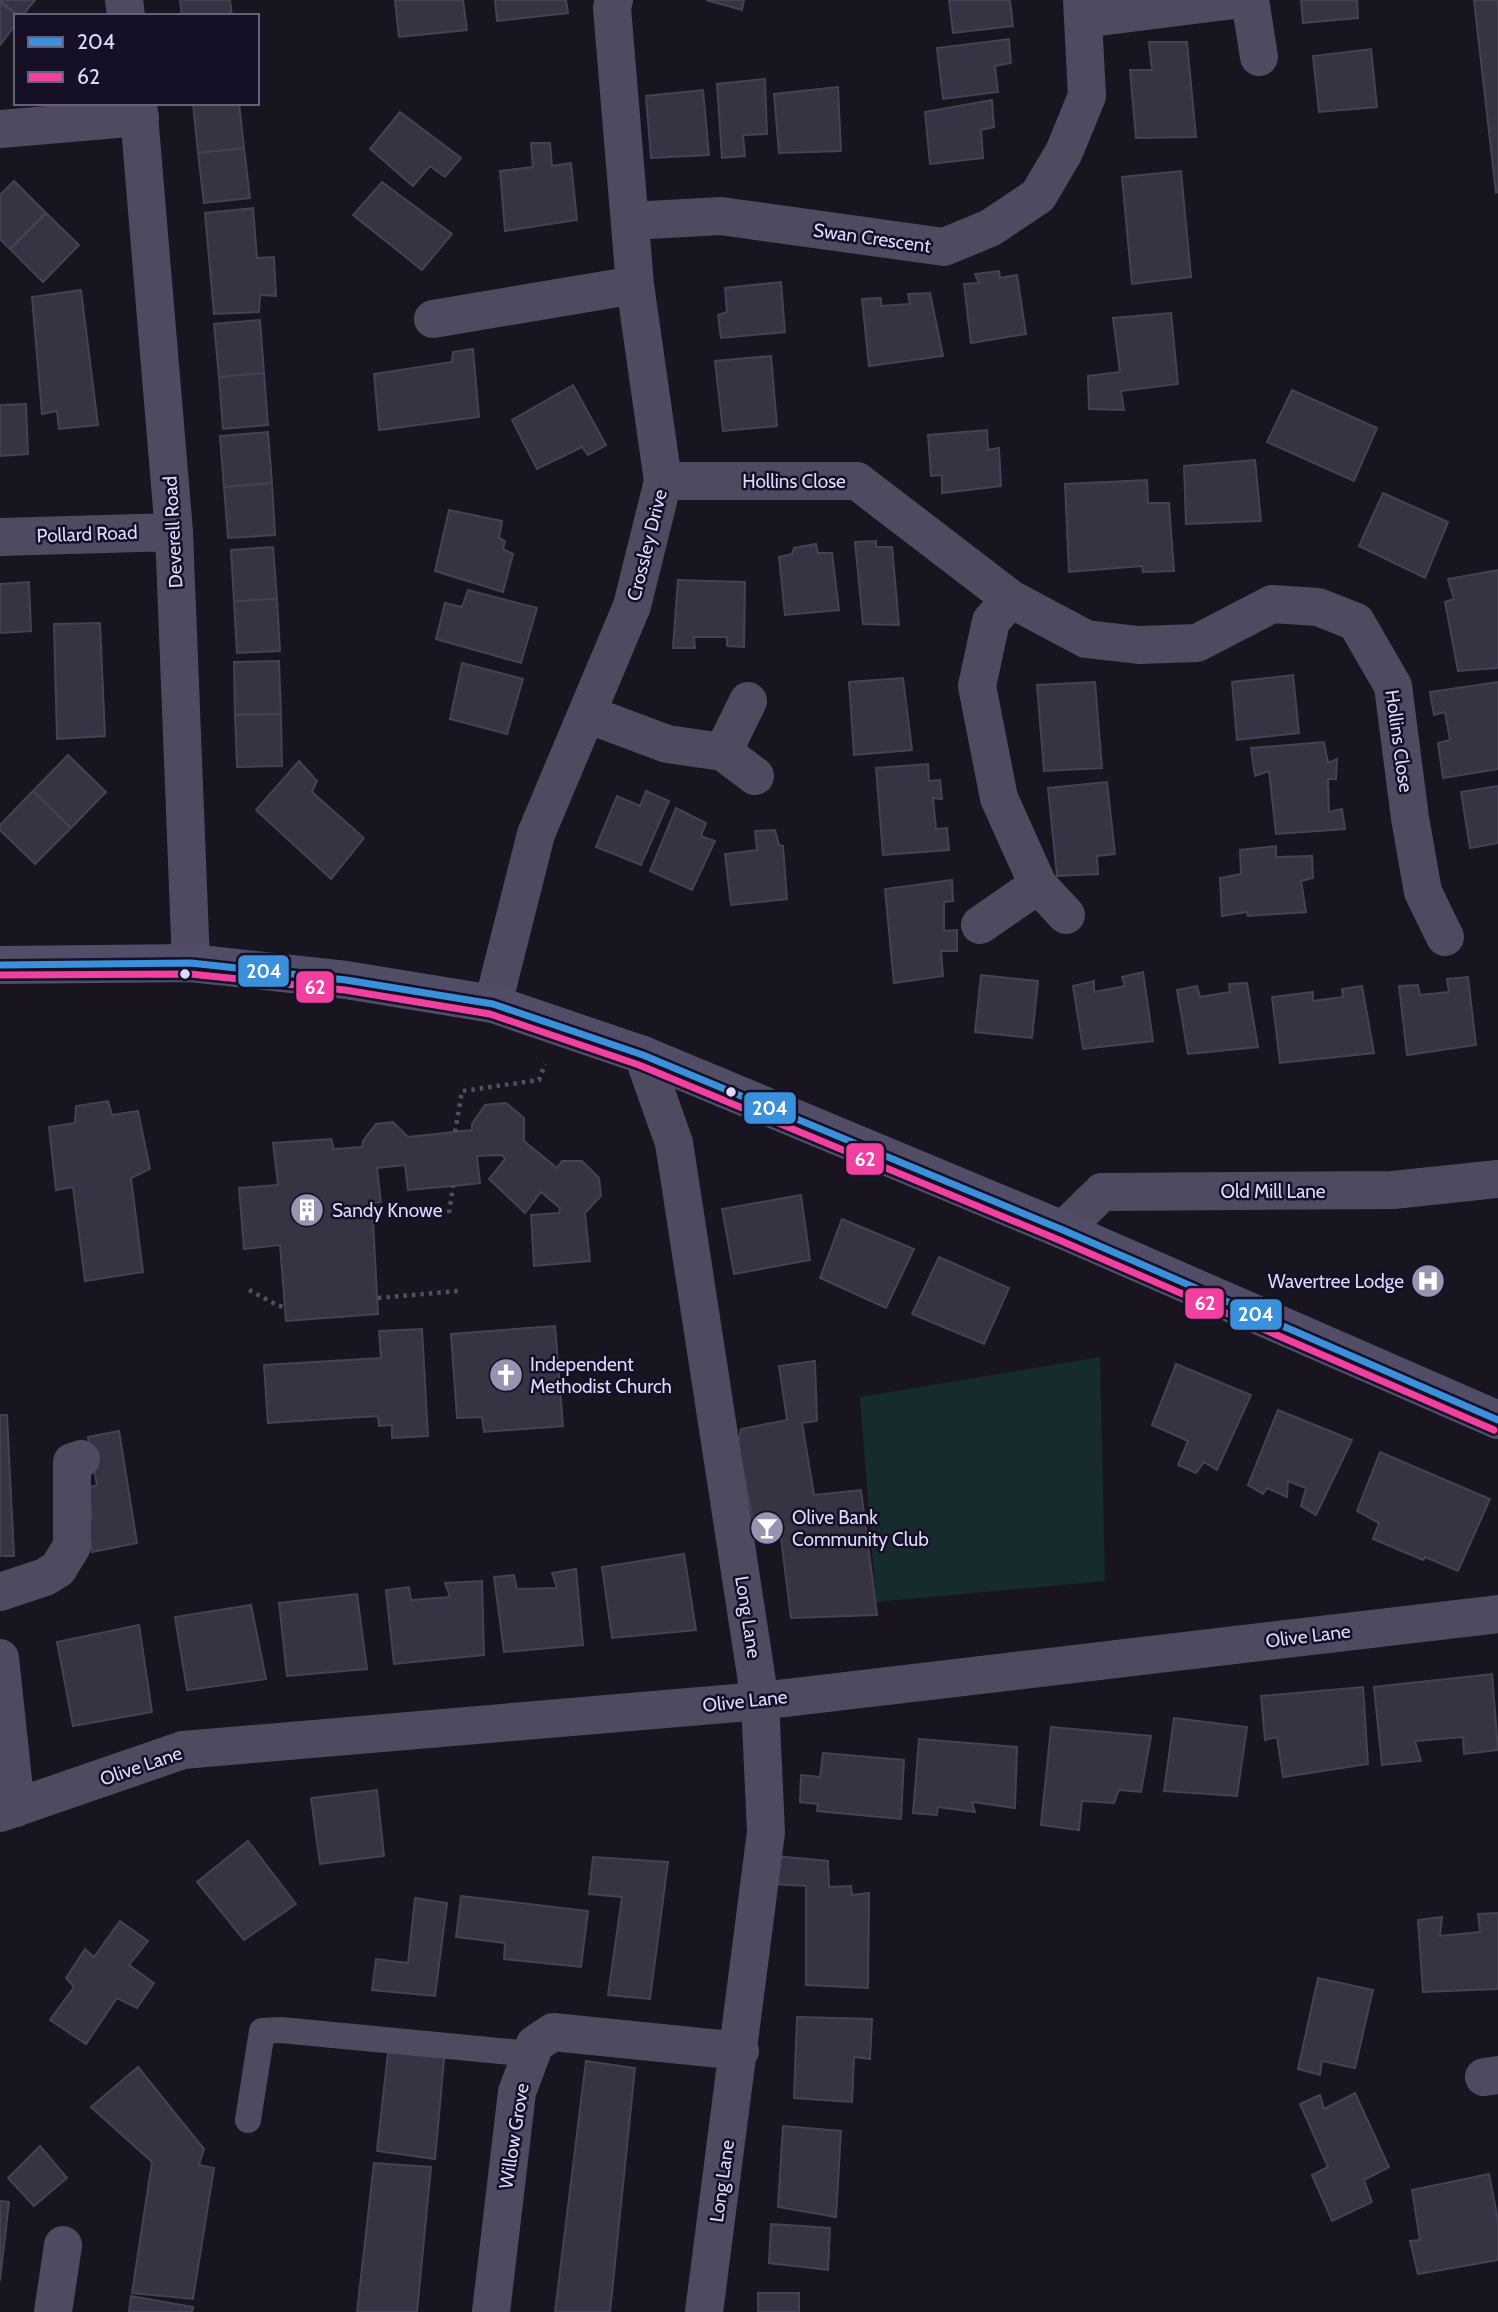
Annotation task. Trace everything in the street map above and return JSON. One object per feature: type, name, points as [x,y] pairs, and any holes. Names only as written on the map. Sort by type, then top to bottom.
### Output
[{"type":"street","name":"Crossley Drive","points":[[494,1004],[536,834],[632,606],[663,481],[635,285],[612,8],[614,0]]},
{"type":"street","name":"Swan Crescent","points":[[630,221],[721,216],[944,247],[990,228],[1038,197],[1065,152],[1087,96],[1082,10],[1234,0]]},
{"type":"street","points":[[1251,0],[1259,57]]},
{"type":"street","points":[[0,129],[139,110]]},
{"type":"street","name":"Deverell Road","points":[[139,110],[174,532],[191,963]]},
{"type":"street","points":[[433,319],[635,285]]},
{"type":"street","name":"Hollins Close","points":[[663,481],[857,481],[1011,598],[1086,639],[1138,645],[1197,643],[1272,604],[1318,607],[1356,622],[1394,685],[1410,818],[1423,892],[1445,937]]},
{"type":"street","name":"Pollard Road","points":[[0,537],[174,532]]},
{"type":"street","points":[[1011,598],[991,621],[977,686],[999,798],[1038,885],[1066,915]]},
{"type":"street","points":[[723,752],[748,701]]},
{"type":"street","points":[[587,714],[667,744],[723,752],[755,776]]},
{"type":"street","points":[[980,925],[1038,885]]},
{"type":"street","points":[[0,965],[191,963],[346,980],[494,1004],[643,1055],[1063,1230],[1498,1420]]},
{"type":"street","name":"Long Lane","points":[[643,1055],[674,1143],[760,1701],[766,1832],[740,2052],[704,2312]]},
{"type":"street","name":"Old Mill Lane","points":[[1063,1230],[1102,1192],[1393,1190],[1498,1179]]},
{"type":"street","points":[[0,1592],[45,1577],[58,1569],[72,1546],[72,1462],[81,1459]]},
{"type":"street","name":"Olive Lane","points":[[8,1811],[183,1750],[760,1701],[1498,1614]]},
{"type":"street","points":[[0,1658],[8,1811]]},
{"type":"street","name":"Willow Grove","points":[[491,2312],[517,2092],[535,2044],[554,2032],[740,2052]]},
{"type":"street","points":[[53,2312],[63,2245]]},
{"type":"lane","points":[[248,2120],[262,2031],[281,2030],[531,2054]]},
{"type":"path","points":[[455,1132],[462,1091],[539,1080],[561,1027]]},
{"type":"path","points":[[449,1213],[453,1186]]},
{"type":"path","points":[[249,1290],[285,1307]]},
{"type":"path","points":[[378,1298],[458,1292]]},
{"type":"green space","points":[[1100,1357],[1105,1581],[876,1602],[860,1397]]},
{"type":"building","points":[[0,0],[35,0],[24,14],[16,14]]},
{"type":"building","points":[[180,0],[230,0],[232,14],[182,14]]},
{"type":"building","points":[[395,0],[463,0],[467,30],[399,37]]},
{"type":"building","points":[[495,0],[566,0],[568,13],[497,21]]},
{"type":"building","points":[[706,0],[744,0],[742,10]]},
{"type":"building","points":[[949,0],[1010,0],[1013,26],[953,33]]},
{"type":"building","points":[[1301,0],[1357,0],[1358,18],[1303,23]]},
{"type":"building","points":[[1474,0],[1498,0],[1496,193]]},
{"type":"building","points":[[0,2],[15,14],[14,27],[0,45]]},
{"type":"building","points":[[1009,39],[1011,63],[995,66],[998,92],[943,99],[937,48]]},
{"type":"building","points":[[1149,42],[1187,42],[1196,137],[1136,138],[1130,70],[1152,70]]},
{"type":"building","points":[[1371,49],[1377,107],[1319,112],[1313,56]]},
{"type":"building","points":[[765,79],[767,134],[743,135],[745,156],[722,158],[717,84]]},
{"type":"building","points":[[838,87],[841,151],[779,153],[774,94]]},
{"type":"building","points":[[703,90],[709,155],[651,158],[646,96]]},
{"type":"building","points":[[992,100],[994,127],[981,130],[983,158],[930,164],[925,112]]},
{"type":"building","points":[[193,105],[239,105],[244,148],[198,153]]},
{"type":"building","points":[[400,112],[461,158],[445,177],[430,166],[413,186],[370,149]]},
{"type":"building","points":[[531,143],[550,143],[552,166],[571,163],[577,220],[505,231],[500,171],[533,167]]},
{"type":"building","points":[[244,148],[250,198],[204,203],[198,153]]},
{"type":"building","points":[[1181,171],[1191,277],[1132,284],[1122,177]]},
{"type":"building","points":[[14,181],[46,213],[10,249],[0,239],[0,195]]},
{"type":"building","points":[[382,182],[452,234],[422,270],[353,215]]},
{"type":"building","points":[[253,208],[257,258],[274,257],[276,296],[260,295],[259,312],[214,314],[205,213]]},
{"type":"building","points":[[46,213],[79,245],[43,282],[10,249]]},
{"type":"building","points":[[999,271],[1000,278],[1017,275],[1026,334],[971,343],[964,284],[979,283],[975,274]]},
{"type":"building","points":[[781,282],[785,332],[721,338],[718,315],[727,312],[725,288]]},
{"type":"building","points":[[81,290],[98,425],[59,429],[57,411],[42,414],[32,297]]},
{"type":"building","points":[[930,293],[943,356],[869,366],[862,299],[881,298],[881,306],[910,304],[908,294]]},
{"type":"building","points":[[1171,313],[1178,384],[1121,391],[1124,410],[1089,409],[1088,376],[1120,372],[1113,318]]},
{"type":"building","points":[[260,320],[264,373],[219,377],[214,324]]},
{"type":"building","points":[[473,349],[479,417],[379,430],[374,374],[452,362],[453,352]]},
{"type":"building","points":[[771,356],[777,426],[723,431],[715,361]]},
{"type":"building","points":[[264,373],[268,425],[223,429],[219,377]]},
{"type":"building","points":[[573,385],[606,445],[588,455],[582,447],[537,469],[512,420]]},
{"type":"building","points":[[1292,390],[1377,428],[1354,481],[1267,442]]},
{"type":"building","points":[[26,404],[28,454],[0,456],[0,405]]},
{"type":"building","points":[[987,430],[988,450],[999,448],[1001,486],[942,493],[942,475],[931,476],[928,435]]},
{"type":"building","points":[[268,432],[272,483],[224,487],[220,436]]},
{"type":"building","points":[[1255,460],[1261,521],[1186,524],[1184,466]]},
{"type":"building","points":[[1147,480],[1148,503],[1169,503],[1174,571],[1143,572],[1142,566],[1069,572],[1065,484]]},
{"type":"building","points":[[272,483],[275,535],[228,538],[224,487]]},
{"type":"building","points":[[1383,493],[1448,522],[1425,578],[1359,546]]},
{"type":"building","points":[[449,510],[502,521],[499,538],[505,541],[503,549],[513,554],[503,592],[435,571]]},
{"type":"building","points":[[876,541],[876,547],[892,547],[899,625],[863,624],[855,542]]},
{"type":"building","points":[[816,544],[818,553],[832,553],[839,610],[785,615],[779,557],[792,554],[794,548]]},
{"type":"building","points":[[273,547],[277,599],[234,601],[231,550]]},
{"type":"building","points":[[1498,570],[1498,668],[1458,671],[1445,602],[1454,599],[1448,579]]},
{"type":"building","points":[[678,580],[745,582],[744,647],[727,646],[727,637],[694,637],[695,648],[673,648]]},
{"type":"building","points":[[29,582],[31,631],[0,633],[0,584]]},
{"type":"building","points":[[468,590],[537,608],[521,663],[436,639],[445,603],[462,607]]},
{"type":"building","points":[[277,599],[280,651],[237,653],[234,601]]},
{"type":"building","points":[[100,623],[105,736],[57,739],[54,624]]},
{"type":"building","points":[[279,661],[281,714],[235,715],[234,662]]},
{"type":"building","points":[[462,663],[523,679],[507,734],[450,719]]},
{"type":"building","points":[[1293,675],[1299,733],[1237,740],[1232,682]]},
{"type":"building","points":[[903,678],[912,750],[854,755],[849,682]]},
{"type":"building","points":[[1095,682],[1102,768],[1044,771],[1037,685]]},
{"type":"building","points":[[1498,682],[1498,769],[1443,778],[1438,743],[1450,740],[1445,712],[1434,715],[1430,692]]},
{"type":"building","points":[[281,714],[282,766],[237,767],[235,715]]},
{"type":"building","points":[[1324,742],[1328,763],[1337,759],[1336,779],[1328,779],[1329,812],[1342,809],[1345,829],[1276,834],[1269,771],[1255,776],[1251,748]]},
{"type":"building","points":[[68,755],[106,792],[71,828],[33,791]]},
{"type":"building","points":[[299,761],[317,781],[312,792],[364,838],[331,879],[256,810]]},
{"type":"building","points":[[928,764],[929,781],[940,780],[942,799],[933,798],[936,829],[947,828],[949,850],[883,855],[876,768]]},
{"type":"building","points":[[1107,782],[1115,854],[1097,856],[1098,874],[1057,876],[1048,788]]},
{"type":"building","points":[[1498,786],[1498,843],[1470,848],[1461,792]]},
{"type":"building","points":[[33,791],[71,828],[35,864],[0,830],[0,825]]},
{"type":"building","points":[[646,791],[669,801],[641,865],[596,847],[617,796],[640,806]]},
{"type":"building","points":[[676,808],[706,823],[701,836],[715,841],[692,890],[650,871]]},
{"type":"building","points":[[775,830],[779,845],[783,846],[787,899],[731,905],[725,854],[757,850],[755,831]]},
{"type":"building","points":[[1276,846],[1276,857],[1312,856],[1313,878],[1301,881],[1306,912],[1248,916],[1247,912],[1222,916],[1220,878],[1241,874],[1240,850]]},
{"type":"building","points":[[952,880],[953,901],[944,902],[944,931],[957,930],[957,951],[941,951],[943,976],[894,983],[885,889]]},
{"type":"building","points":[[1143,972],[1153,1041],[1083,1049],[1073,986],[1094,981],[1094,992],[1125,986],[1122,977]]},
{"type":"building","points":[[981,975],[1038,981],[1032,1038],[975,1032]]},
{"type":"building","points":[[1468,977],[1476,1045],[1407,1055],[1399,986],[1418,985],[1420,995],[1449,992],[1447,979]]},
{"type":"building","points":[[1247,983],[1258,1047],[1188,1054],[1177,990],[1197,986],[1200,997],[1230,992],[1229,984]]},
{"type":"building","points":[[1362,986],[1374,1053],[1280,1063],[1272,997],[1313,992],[1313,1001],[1343,997],[1342,989]]},
{"type":"building","points":[[108,1101],[112,1115],[138,1111],[150,1169],[131,1178],[143,1272],[85,1281],[73,1187],[56,1190],[49,1127],[75,1123],[76,1106]]},
{"type":"building","name":"Sandy Knowe","points":[[506,1103],[524,1118],[524,1141],[557,1168],[562,1161],[582,1161],[599,1178],[601,1196],[585,1213],[590,1261],[534,1266],[531,1215],[559,1213],[560,1208],[541,1192],[525,1213],[489,1179],[505,1159],[502,1155],[477,1156],[480,1183],[453,1186],[408,1190],[405,1165],[377,1168],[381,1202],[372,1203],[378,1314],[286,1321],[280,1245],[244,1249],[239,1188],[278,1185],[273,1143],[331,1139],[334,1149],[362,1147],[363,1141],[376,1124],[393,1122],[408,1137],[472,1130],[472,1124],[485,1105]]},
{"type":"building","points":[[801,1195],[810,1260],[734,1274],[722,1209]]},
{"type":"building","points":[[842,1219],[914,1249],[886,1308],[820,1278]]},
{"type":"building","points":[[939,1257],[1009,1288],[984,1344],[912,1314]]},
{"type":"building","name":"Independent Methodist Church","points":[[555,1326],[563,1426],[484,1432],[482,1417],[457,1418],[451,1334]]},
{"type":"building","points":[[422,1329],[428,1436],[392,1438],[392,1425],[379,1426],[378,1416],[268,1423],[264,1365],[381,1358],[379,1331]]},
{"type":"building","points":[[815,1361],[817,1421],[802,1423],[814,1495],[861,1490],[877,1615],[791,1618],[781,1538],[757,1541],[738,1443],[741,1429],[787,1420],[779,1366]]},
{"type":"building","points":[[1176,1364],[1251,1395],[1217,1470],[1204,1462],[1196,1473],[1178,1465],[1188,1441],[1152,1425]]},
{"type":"building","points":[[1278,1410],[1352,1440],[1316,1515],[1301,1506],[1306,1488],[1288,1481],[1287,1497],[1267,1488],[1263,1494],[1248,1485]]},
{"type":"building","points":[[0,1415],[7,1415],[14,1556],[0,1556]]},
{"type":"building","points":[[119,1431],[137,1543],[92,1552],[87,1519],[92,1518],[88,1488],[97,1485],[88,1437]]},
{"type":"building","points":[[1380,1452],[1490,1499],[1458,1571],[1373,1539],[1379,1523],[1357,1511]]},
{"type":"building","points":[[684,1554],[696,1630],[612,1638],[602,1567]]},
{"type":"building","points":[[576,1569],[583,1645],[504,1652],[494,1577],[514,1575],[517,1589],[557,1588],[552,1573]]},
{"type":"building","points":[[482,1581],[484,1655],[394,1664],[386,1590],[409,1587],[411,1600],[450,1597],[445,1583]]},
{"type":"building","points":[[357,1594],[367,1669],[287,1676],[279,1603]]},
{"type":"building","points":[[251,1605],[266,1679],[187,1690],[175,1617]]},
{"type":"building","points":[[139,1625],[152,1712],[73,1726],[57,1642]]},
{"type":"building","points":[[1492,1674],[1498,1750],[1464,1754],[1463,1737],[1415,1741],[1421,1761],[1382,1765],[1374,1687]]},
{"type":"building","points":[[1363,1687],[1368,1764],[1283,1777],[1277,1737],[1265,1740],[1261,1696]]},
{"type":"building","points":[[1174,1718],[1247,1727],[1237,1796],[1164,1791]]},
{"type":"building","points":[[1051,1727],[1151,1736],[1141,1792],[1119,1790],[1114,1803],[1082,1801],[1079,1830],[1041,1825]]},
{"type":"building","points":[[919,1739],[1017,1747],[1015,1808],[972,1802],[975,1812],[938,1807],[937,1815],[913,1813]]},
{"type":"building","points":[[823,1753],[904,1760],[901,1819],[817,1811],[818,1804],[800,1802],[801,1775],[820,1777]]},
{"type":"building","points":[[377,1790],[384,1856],[320,1864],[311,1798]]},
{"type":"building","points":[[248,1841],[296,1904],[244,1940],[197,1882]]},
{"type":"building","points":[[775,1856],[828,1861],[829,1887],[851,1886],[852,1895],[869,1893],[868,1988],[806,1985],[806,1886],[773,1884]]},
{"type":"building","points":[[593,1857],[668,1862],[650,1999],[608,1995],[622,1897],[589,1894]]},
{"type":"building","points":[[461,1896],[588,1911],[581,1967],[504,1959],[505,1943],[456,1937]]},
{"type":"building","points":[[415,1898],[447,1903],[435,1996],[372,1990],[376,1959],[408,1963]]},
{"type":"building","points":[[1498,1913],[1498,1989],[1423,1992],[1418,1920],[1442,1917],[1440,1936],[1480,1932],[1478,1914]]},
{"type":"building","points":[[120,1921],[148,1941],[129,1965],[154,1983],[137,2008],[117,1998],[86,2044],[50,2020],[74,1987],[66,1978],[85,1949],[94,1957]]},
{"type":"building","points":[[1318,1978],[1373,1990],[1355,2068],[1322,2061],[1320,2075],[1298,2069]]},
{"type":"building","points":[[797,2017],[872,2019],[870,2059],[854,2057],[852,2102],[794,2098]]},
{"type":"building","points":[[389,2044],[445,2049],[435,2159],[377,2151]]},
{"type":"building","points":[[586,2061],[635,2068],[610,2312],[555,2312]]},
{"type":"building","points":[[138,2067],[204,2149],[199,2165],[214,2168],[193,2299],[132,2293],[152,2162],[91,2107]]},
{"type":"building","points":[[1355,2093],[1389,2167],[1364,2180],[1372,2202],[1332,2221],[1312,2175],[1328,2167],[1300,2104],[1320,2095],[1324,2109]]},
{"type":"building","points":[[783,2126],[841,2131],[836,2217],[778,2207]]},
{"type":"building","points":[[40,2146],[67,2178],[34,2206],[8,2178]]},
{"type":"building","points":[[374,2163],[431,2167],[417,2312],[357,2312]]},
{"type":"building","points":[[1489,2174],[1498,2220],[1498,2260],[1418,2274],[1410,2241],[1420,2240],[1412,2190]]},
{"type":"building","points":[[0,2201],[9,2202],[0,2281]]},
{"type":"building","points":[[771,2224],[830,2228],[828,2270],[769,2263]]},
{"type":"building","points":[[758,2293],[799,2293],[799,2312],[758,2312]]},
{"type":"building","points":[[131,2296],[193,2307],[192,2312],[129,2312]]},
{"type":"transit line","name":"204","points":[[0,965],[191,963],[346,980],[493,1004],[643,1055],[1063,1230],[1498,1420]]},
{"type":"transit line","name":"62","points":[[0,975],[190,974],[345,990],[490,1014],[639,1065],[1059,1240],[1494,1430]]},
{"type":"place","name":"Sandy Knowe","points":[[307,1210]]},
{"type":"place","name":"Wavertree Lodge","points":[[1428,1281]]},
{"type":"place","name":"Independent Methodist Church","points":[[506,1375]]},
{"type":"place","name":"Olive Bank Community Club","points":[[767,1528]]}]
